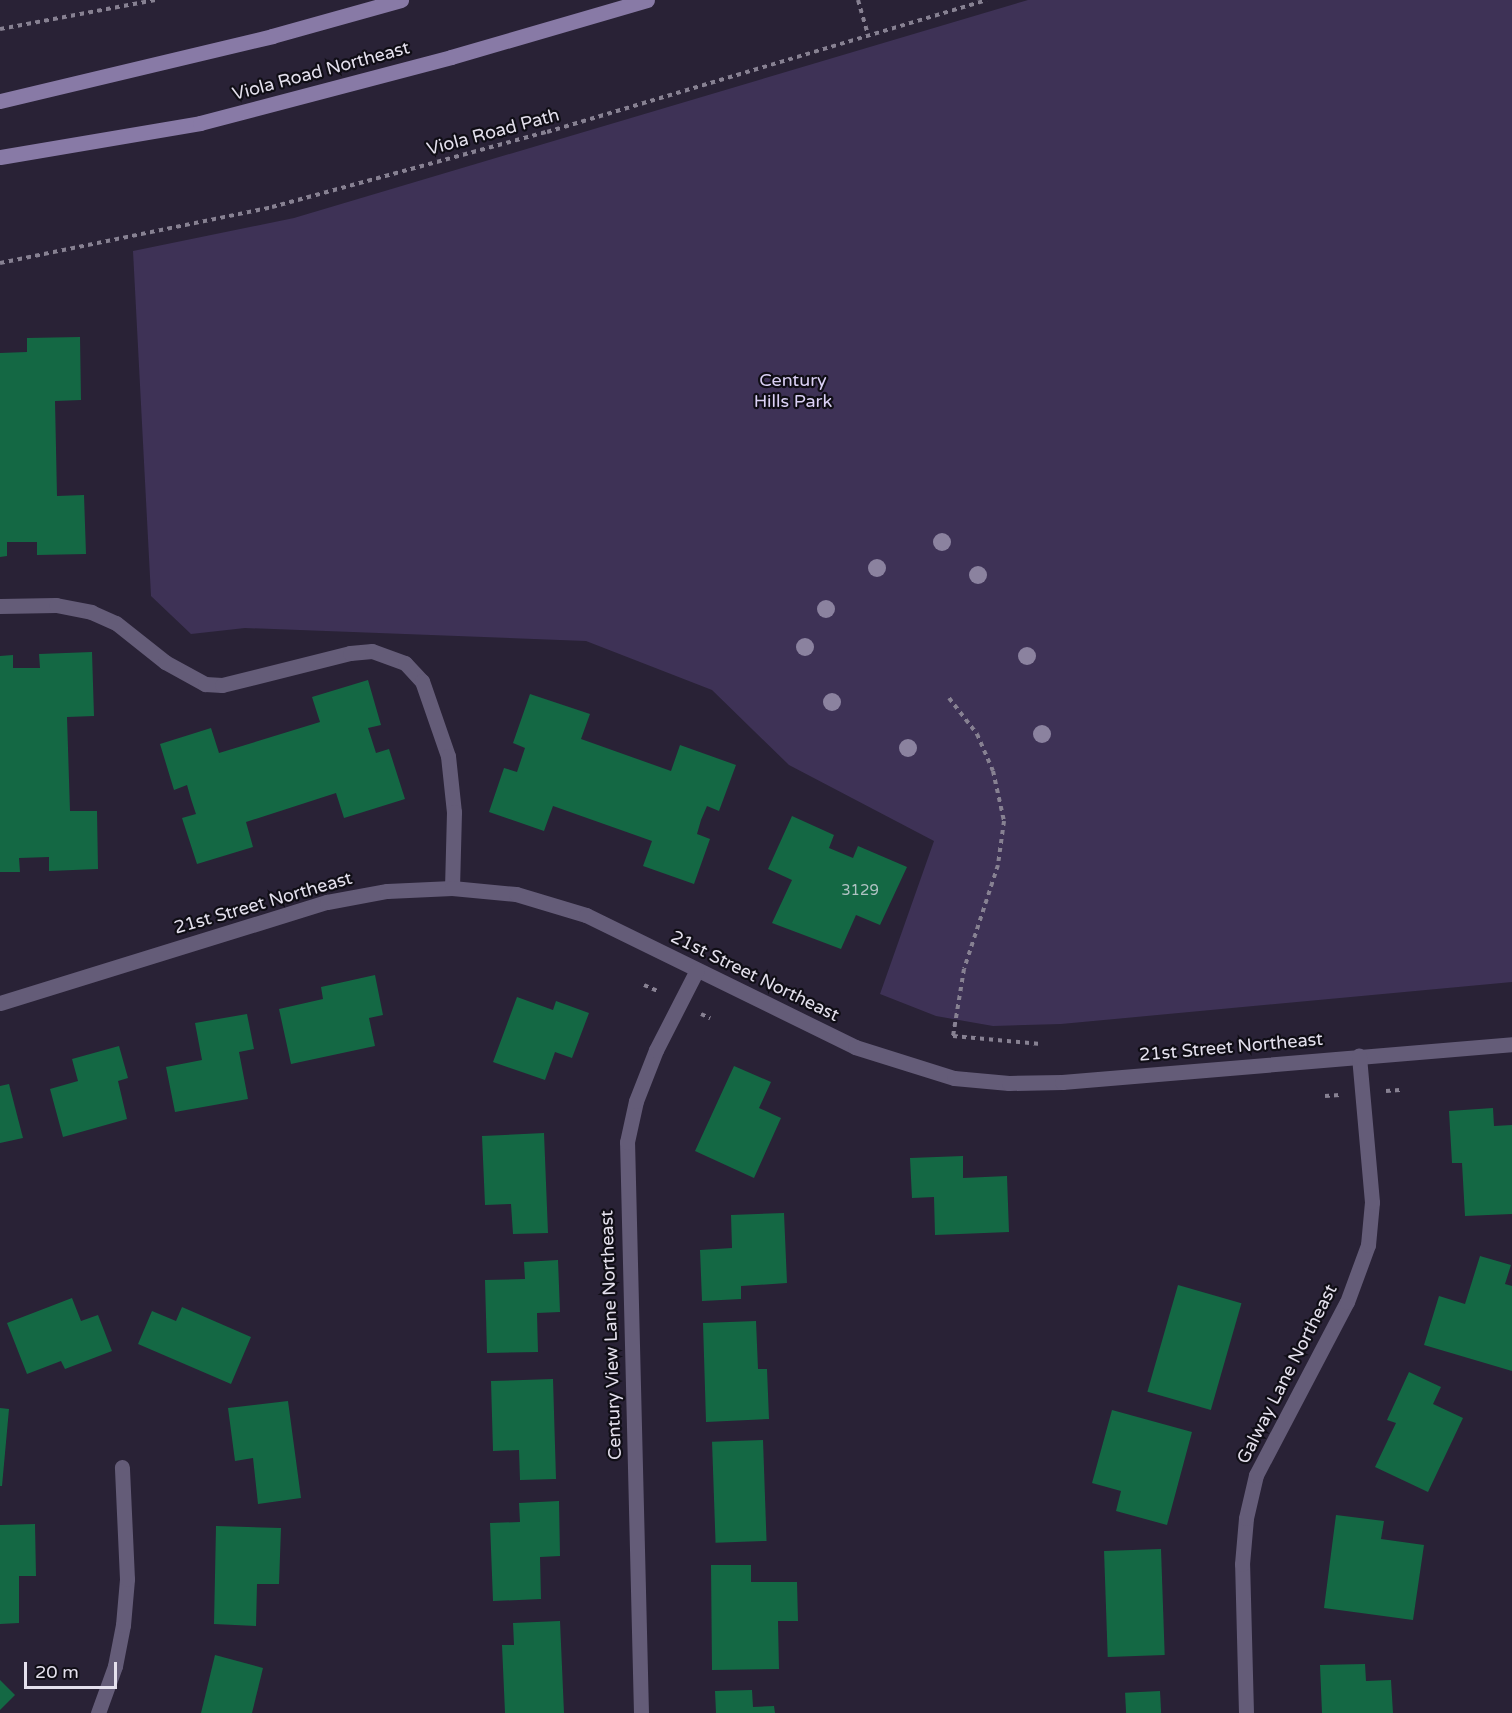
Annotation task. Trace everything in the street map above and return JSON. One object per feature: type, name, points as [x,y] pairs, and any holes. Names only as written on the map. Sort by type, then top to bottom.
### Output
[{"type":"main road","points":[[0,100],[272,36],[401,0]]},
{"type":"main road","name":"Viola Road Northeast","points":[[0,158],[200,123],[410,69],[647,0]]},
{"type":"street","points":[[0,606],[56,605],[91,612],[116,623],[189,678],[205,684],[222,685],[351,653],[372,651],[405,663],[422,681],[448,756],[454,812],[452,888]]},
{"type":"street","name":"21st Street Northeast","points":[[0,1003],[327,902],[387,891],[452,888],[516,894],[586,915],[855,1047],[954,1077],[1009,1083],[1062,1082],[1512,1044]]},
{"type":"street","name":"Century View Lane Northeast","points":[[641,1713],[627,1142],[636,1101],[656,1050],[697,970]]},
{"type":"street","name":"Galway Lane Northeast","points":[[1246,1713],[1242,1564],[1246,1518],[1254,1486],[1347,1302],[1368,1245],[1372,1202],[1359,1056]]},
{"type":"street","points":[[98,1713],[115,1666],[123,1625],[127,1579],[122,1467]]},
{"type":"path","points":[[0,29],[155,0]]},
{"type":"path","points":[[858,0],[868,35]]},
{"type":"path","name":"Viola Road Path","points":[[0,263],[272,207],[547,132],[987,0]]},
{"type":"path","points":[[949,698],[977,734],[993,771],[1004,821],[998,865],[964,969],[953,1036],[1041,1044]]},
{"type":"green space","name":"Century Hills Park","points":[[1028,0],[1512,0],[1512,982],[1061,1024],[993,1026],[936,1016],[880,994],[934,841],[789,765],[712,690],[586,641],[245,628],[191,634],[151,596],[133,251],[294,218]]},
{"type":"building","points":[[80,337],[81,400],[55,401],[57,496],[84,495],[86,554],[37,555],[37,542],[7,542],[7,556],[0,557],[0,353],[27,352],[27,338]]},
{"type":"building","points":[[92,652],[94,716],[67,717],[70,811],[97,811],[98,869],[49,871],[49,857],[19,858],[20,872],[0,872],[0,656],[13,655],[13,668],[40,668],[39,654]]},
{"type":"building","points":[[368,680],[381,725],[368,728],[376,753],[389,749],[405,799],[344,818],[336,793],[246,822],[253,847],[197,864],[182,818],[196,814],[187,785],[174,790],[160,744],[211,728],[219,753],[320,722],[312,697]]},
{"type":"building","points":[[530,694],[590,714],[581,739],[671,771],[680,745],[736,765],[719,811],[707,806],[701,820],[697,834],[710,839],[694,884],[643,866],[652,841],[553,806],[544,831],[489,812],[504,768],[517,772],[525,748],[513,743]]},
{"type":"building","points":[[792,816],[834,835],[829,848],[853,858],[858,846],[907,867],[880,925],[856,915],[841,949],[772,923],[792,880],[768,869]]},
{"type":"building","points":[[375,975],[383,1015],[369,1018],[375,1046],[291,1064],[279,1009],[323,999],[321,987]]},
{"type":"building","points":[[517,997],[553,1010],[556,1001],[589,1013],[572,1058],[555,1052],[545,1080],[493,1062]]},
{"type":"building","points":[[247,1014],[254,1049],[239,1052],[248,1099],[175,1112],[166,1067],[202,1060],[195,1023]]},
{"type":"building","points":[[119,1046],[128,1078],[118,1081],[127,1119],[63,1137],[50,1089],[78,1081],[72,1059]]},
{"type":"building","points":[[734,1066],[771,1082],[759,1108],[781,1118],[754,1178],[695,1151]]},
{"type":"building","points":[[9,1084],[23,1138],[0,1143],[0,1086]]},
{"type":"building","points":[[1493,1108],[1494,1126],[1512,1125],[1512,1214],[1465,1216],[1462,1163],[1452,1163],[1449,1111]]},
{"type":"building","points":[[544,1133],[548,1233],[513,1234],[511,1204],[485,1205],[482,1136]]},
{"type":"building","points":[[963,1156],[963,1178],[1007,1176],[1009,1232],[935,1235],[934,1197],[912,1198],[910,1158]]},
{"type":"building","points":[[784,1213],[787,1283],[741,1286],[741,1299],[702,1301],[700,1250],[732,1248],[731,1215]]},
{"type":"building","points":[[1480,1256],[1511,1265],[1505,1284],[1512,1286],[1512,1371],[1424,1345],[1439,1296],[1465,1304]]},
{"type":"building","points":[[558,1260],[560,1312],[537,1313],[538,1352],[487,1353],[485,1280],[525,1279],[524,1262]]},
{"type":"building","points":[[1178,1285],[1241,1303],[1211,1410],[1147,1392]]},
{"type":"building","points":[[72,1298],[81,1321],[98,1315],[112,1351],[65,1369],[61,1361],[27,1374],[7,1323]]},
{"type":"building","points":[[182,1307],[251,1337],[231,1384],[138,1344],[152,1311],[176,1321]]},
{"type":"building","points":[[756,1321],[758,1369],[767,1369],[769,1419],[706,1422],[703,1323]]},
{"type":"building","points":[[1409,1372],[1441,1387],[1433,1404],[1463,1418],[1428,1492],[1375,1467],[1396,1423],[1387,1420]]},
{"type":"building","points":[[553,1379],[556,1479],[520,1480],[519,1450],[493,1451],[491,1381]]},
{"type":"building","points":[[288,1401],[301,1498],[258,1504],[253,1458],[235,1461],[228,1408]]},
{"type":"building","points":[[0,1408],[9,1409],[2,1486],[0,1486]]},
{"type":"building","points":[[1112,1410],[1192,1432],[1167,1525],[1116,1511],[1121,1491],[1092,1483]]},
{"type":"building","points":[[763,1440],[767,1541],[716,1543],[712,1442]]},
{"type":"building","points":[[559,1501],[560,1556],[540,1557],[541,1599],[493,1601],[490,1523],[520,1522],[519,1503]]},
{"type":"building","points":[[1336,1515],[1384,1521],[1381,1539],[1424,1545],[1413,1620],[1324,1608]]},
{"type":"building","points":[[35,1524],[36,1576],[19,1576],[19,1623],[0,1624],[0,1525]]},
{"type":"building","points":[[216,1526],[281,1528],[279,1584],[257,1584],[256,1626],[214,1624]]},
{"type":"building","points":[[1161,1549],[1165,1655],[1108,1657],[1104,1551]]},
{"type":"building","points":[[711,1565],[751,1565],[751,1582],[797,1582],[798,1621],[778,1621],[779,1669],[712,1670]]},
{"type":"building","points":[[560,1621],[564,1713],[505,1713],[502,1645],[514,1645],[513,1623]]},
{"type":"building","points":[[215,1655],[263,1668],[252,1713],[201,1713]]},
{"type":"building","points":[[1365,1664],[1366,1681],[1391,1680],[1393,1713],[1322,1713],[1320,1665]]},
{"type":"building","points":[[0,1680],[15,1695],[0,1710]]},
{"type":"building","points":[[752,1690],[753,1707],[774,1706],[775,1713],[716,1713],[715,1691]]},
{"type":"building","points":[[1160,1691],[1161,1713],[1126,1713],[1125,1693]]}]
